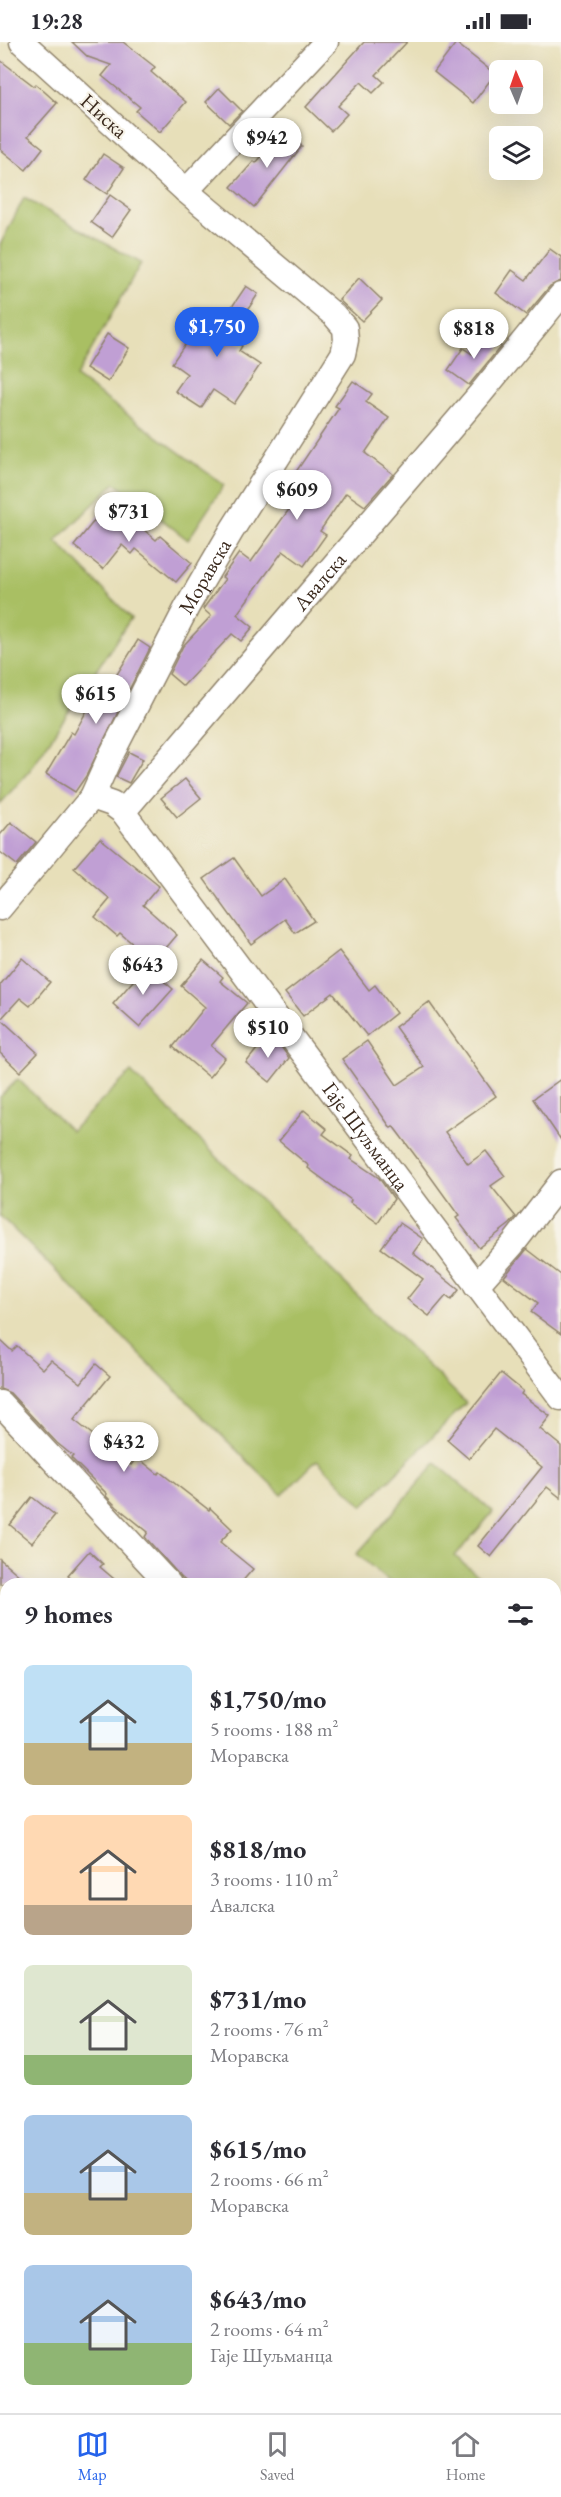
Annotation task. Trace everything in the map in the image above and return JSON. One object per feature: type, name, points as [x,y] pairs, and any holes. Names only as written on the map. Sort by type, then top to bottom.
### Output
[{"type":"street","name":"Ниска","points":[[22,42],[186,191]]},
{"type":"street","points":[[186,191],[326,42]]},
{"type":"street","name":"Моравска","points":[[0,908],[93,797],[109,759],[187,607],[232,530],[343,354],[346,340],[345,328],[334,315],[186,191]]},
{"type":"street","name":"Авалска","points":[[123,812],[481,393],[561,295]]},
{"type":"street","name":"Гаје Шуљманца","points":[[93,797],[112,804],[123,812],[561,1398]]},
{"type":"street","points":[[476,1286],[513,1244],[561,1182]]},
{"type":"street","points":[[0,1403],[163,1578]]},
{"type":"green space","points":[[24,198],[141,263],[76,377],[224,485],[188,540],[115,483],[56,541],[131,618],[30,770],[0,804],[0,245]]},
{"type":"green space","points":[[131,1072],[466,1403],[363,1506],[317,1460],[282,1495],[0,1216],[0,1097],[18,1079],[71,1131]]},
{"type":"green space","points":[[436,1463],[493,1512],[455,1556],[480,1578],[385,1578],[357,1554]]},
{"type":"building","points":[[72,42],[123,42],[155,67],[151,72],[186,102],[160,132],[136,111],[140,107],[102,76],[111,65],[88,57]]},
{"type":"building","points":[[364,42],[407,42],[376,75],[384,82],[373,93],[361,82],[338,106],[347,114],[331,131],[306,107]]},
{"type":"building","points":[[456,43],[489,69],[489,82],[473,103],[434,72]]},
{"type":"building","points":[[0,60],[34,86],[36,84],[57,103],[28,136],[43,148],[26,170],[0,149]]},
{"type":"building","points":[[219,88],[242,111],[229,124],[206,102]]},
{"type":"building","points":[[284,130],[302,146],[254,207],[231,187],[254,161],[256,163]]},
{"type":"building","points":[[103,154],[124,168],[107,194],[86,180]]},
{"type":"building","points":[[110,195],[131,210],[112,237],[91,222]]},
{"type":"building","points":[[550,249],[561,257],[561,281],[550,286],[526,315],[496,293],[512,270],[526,280]]},
{"type":"building","points":[[359,278],[382,300],[362,321],[339,300]]},
{"type":"building","points":[[246,286],[258,294],[230,337],[242,346],[239,351],[260,365],[234,404],[213,390],[201,408],[175,391],[187,374],[172,363],[200,322],[215,332]]},
{"type":"building","points":[[107,334],[129,348],[108,382],[86,368]]},
{"type":"building","points":[[487,335],[501,346],[469,385],[448,370],[463,348],[472,354]]},
{"type":"building","points":[[353,381],[372,394],[366,402],[389,418],[365,453],[393,474],[365,506],[346,493],[320,531],[326,535],[304,566],[283,551],[237,614],[253,627],[241,641],[232,634],[183,686],[169,674],[183,646],[211,616],[203,609],[225,579],[222,577],[239,553],[251,562],[298,497],[285,488],[339,408],[335,406]]},
{"type":"building","points":[[110,501],[156,540],[160,536],[192,563],[176,582],[136,549],[132,554],[122,545],[103,569],[74,546]]},
{"type":"building","points":[[138,640],[150,648],[86,776],[75,792],[46,774],[71,732],[74,734],[96,694],[103,697]]},
{"type":"building","points":[[129,752],[143,759],[129,783],[116,777]]},
{"type":"building","points":[[185,779],[201,798],[177,817],[161,798]]},
{"type":"building","points":[[11,822],[36,842],[17,865],[0,852],[0,835]]},
{"type":"building","points":[[100,838],[159,886],[143,905],[177,935],[154,962],[120,933],[117,936],[95,917],[110,899],[74,868]]},
{"type":"building","points":[[234,858],[261,896],[285,879],[314,921],[295,933],[285,919],[251,944],[204,879]]},
{"type":"building","points":[[339,951],[369,990],[375,985],[396,1013],[367,1036],[333,993],[303,1016],[285,993]]},
{"type":"building","points":[[22,958],[50,982],[30,1006],[20,998],[1,1019],[38,1053],[20,1072],[0,1053],[0,985]]},
{"type":"building","points":[[203,960],[223,977],[220,981],[247,1003],[211,1046],[225,1058],[209,1077],[173,1047],[205,1007],[181,986]]},
{"type":"building","points":[[146,966],[173,989],[139,1027],[113,1004]]},
{"type":"building","points":[[429,1002],[496,1096],[445,1132],[468,1164],[486,1151],[505,1176],[491,1186],[516,1217],[479,1248],[456,1218],[459,1216],[420,1162],[393,1126],[391,1128],[342,1059],[367,1041],[397,1085],[424,1067],[395,1027]]},
{"type":"building","points":[[268,1035],[277,1041],[289,1058],[270,1082],[246,1063]]},
{"type":"building","points":[[561,1079],[561,1140],[533,1099]]},
{"type":"building","points":[[304,1110],[327,1129],[323,1134],[353,1156],[351,1159],[379,1178],[394,1199],[378,1223],[350,1203],[351,1200],[308,1168],[309,1166],[279,1141]]},
{"type":"building","points":[[400,1223],[423,1239],[413,1253],[459,1290],[451,1300],[446,1296],[429,1316],[407,1299],[423,1279],[381,1248]]},
{"type":"building","points":[[527,1249],[561,1275],[561,1334],[531,1312],[538,1303],[504,1277]]},
{"type":"building","points":[[0,1340],[12,1351],[17,1346],[43,1369],[51,1360],[81,1383],[96,1364],[110,1376],[74,1420],[131,1465],[137,1457],[209,1510],[210,1508],[232,1529],[220,1542],[253,1569],[245,1578],[182,1578],[145,1537],[148,1532],[106,1496],[107,1494],[71,1458],[73,1456],[57,1443],[10,1393],[0,1389]]},
{"type":"building","points":[[501,1373],[523,1391],[521,1394],[550,1416],[540,1429],[561,1446],[561,1498],[547,1487],[491,1557],[478,1546],[542,1467],[494,1429],[469,1459],[447,1440]]},
{"type":"building","points":[[32,1497],[55,1515],[32,1543],[10,1525]]},
{"type":"building","points":[[89,1551],[103,1564],[100,1567],[113,1578],[72,1578],[68,1575]]},
{"type":"building","points":[[0,1559],[22,1578],[0,1578]]}]
